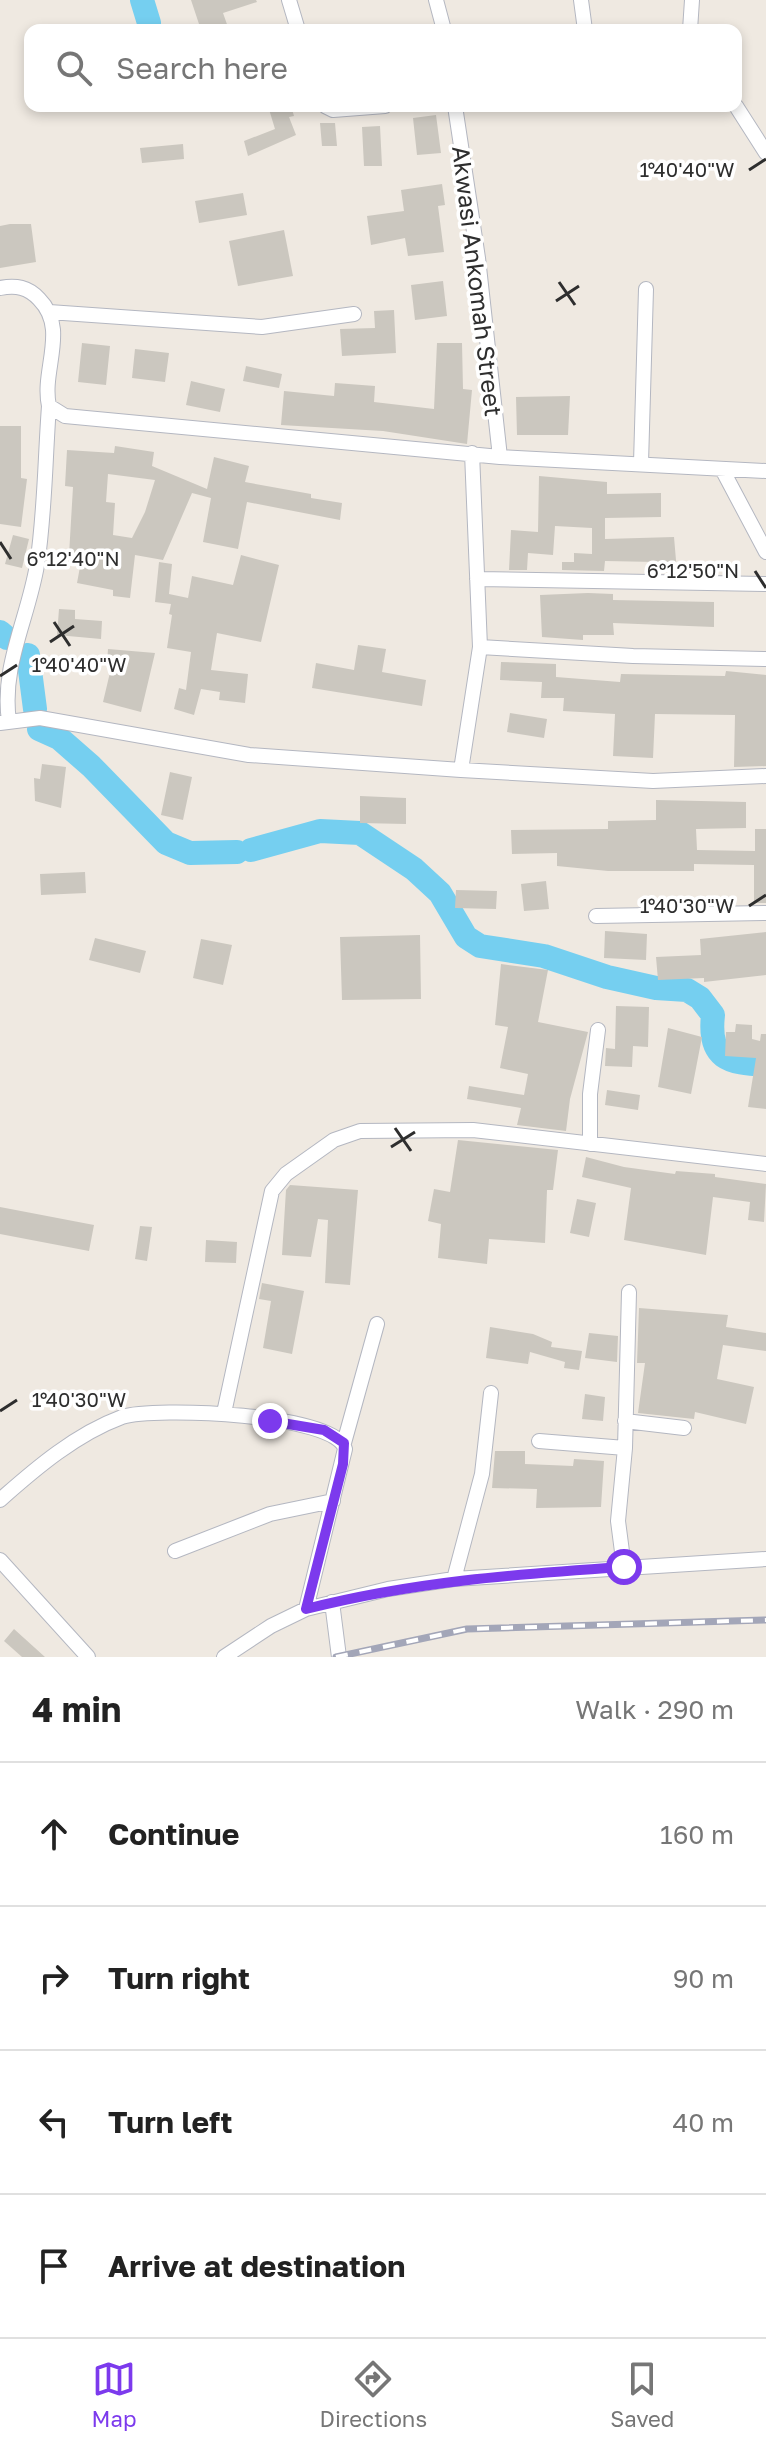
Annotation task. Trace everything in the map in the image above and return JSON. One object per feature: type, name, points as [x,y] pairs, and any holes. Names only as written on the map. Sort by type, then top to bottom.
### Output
[{"type":"street","points":[[289,0],[296,24]]},
{"type":"street","points":[[436,0],[442,24]]},
{"type":"street","points":[[581,0],[584,24]]},
{"type":"street","points":[[690,24],[692,0]]},
{"type":"street","name":"Akwasi Ankomah Street","points":[[456,112],[478,258],[500,457]]},
{"type":"street","points":[[740,112],[766,153]]},
{"type":"street","points":[[0,288],[14,286],[31,290],[54,322],[46,391],[49,406],[37,564],[24,623],[7,670],[4,722],[40,718],[249,755],[653,781],[766,776]]},
{"type":"street","points":[[641,463],[646,289]]},
{"type":"street","points":[[49,312],[262,327],[354,314]]},
{"type":"street","points":[[49,406],[65,416],[83,420],[500,457],[766,471]]},
{"type":"street","points":[[461,770],[480,647],[472,453]]},
{"type":"street","points":[[723,471],[766,552]]},
{"type":"street","points":[[477,579],[766,584]]},
{"type":"street","points":[[480,647],[766,659]]},
{"type":"street","points":[[596,916],[766,913]]},
{"type":"street","points":[[590,1144],[590,1094],[598,1030]]},
{"type":"street","points":[[224,1413],[272,1191],[286,1174],[334,1140],[360,1131],[473,1130],[766,1164]]},
{"type":"street","points":[[624,1567],[618,1521],[625,1448],[629,1292]]},
{"type":"street","points":[[306,1609],[344,1443],[377,1324]]},
{"type":"street","points":[[454,1579],[482,1474],[491,1393]]},
{"type":"street","points":[[0,1500],[73,1443],[123,1417],[153,1411],[224,1413],[324,1430],[344,1443]]},
{"type":"street","points":[[625,1421],[684,1428]]},
{"type":"street","points":[[539,1441],[625,1448]]},
{"type":"street","points":[[175,1551],[270,1514],[333,1501]]},
{"type":"street","points":[[224,1657],[271,1626],[306,1609],[454,1579],[766,1559]]},
{"type":"street","points":[[0,1560],[88,1657]]},
{"type":"street","points":[[332,1602],[339,1657]]},
{"type":"building","points":[[191,0],[257,2],[223,13],[227,24],[199,24]]},
{"type":"building","points":[[270,112],[293,112],[294,116],[289,117],[296,135],[248,156],[244,141],[275,129]]},
{"type":"building","points":[[436,115],[441,153],[417,155],[413,118]]},
{"type":"building","points":[[320,123],[335,123],[337,146],[322,146]]},
{"type":"building","points":[[380,126],[382,166],[364,166],[362,127]]},
{"type":"building","points":[[183,144],[184,159],[142,163],[140,148]]},
{"type":"building","points":[[442,184],[445,205],[438,206],[444,252],[408,256],[405,238],[371,245],[367,216],[404,211],[401,190]]},
{"type":"building","points":[[243,193],[247,215],[199,223],[195,201]]},
{"type":"building","points":[[31,224],[36,262],[0,268],[0,226]]},
{"type":"building","points":[[284,230],[293,276],[238,286],[229,241]]},
{"type":"building","points":[[443,281],[447,316],[415,320],[411,285]]},
{"type":"building","points":[[394,310],[396,353],[342,356],[340,329],[375,328],[374,311]]},
{"type":"building","points":[[82,343],[110,346],[106,385],[78,382]]},
{"type":"building","points":[[437,343],[462,343],[463,389],[472,390],[467,444],[383,431],[281,425],[284,391],[334,396],[335,383],[375,386],[374,402],[434,409]]},
{"type":"building","points":[[135,349],[169,353],[165,382],[132,378]]},
{"type":"building","points":[[246,366],[282,374],[279,388],[243,381]]},
{"type":"building","points":[[191,381],[225,389],[220,412],[186,405]]},
{"type":"building","points":[[570,396],[568,435],[517,435],[516,397]]},
{"type":"building","points":[[0,426],[21,426],[21,478],[27,479],[21,527],[0,524]]},
{"type":"building","points":[[115,446],[154,452],[152,466],[207,489],[214,457],[249,466],[245,482],[342,503],[340,520],[247,502],[238,549],[203,542],[211,498],[192,493],[163,560],[135,555],[130,598],[113,596],[113,590],[77,583],[82,556],[69,555],[73,487],[65,486],[67,450],[114,453]],"holes":[[[108,474],[155,480],[145,512],[132,538],[113,535],[115,503],[106,502]]]},
{"type":"building","points":[[539,476],[607,482],[607,494],[661,493],[661,517],[605,518],[605,539],[674,537],[677,572],[658,572],[657,562],[605,561],[604,571],[562,570],[562,562],[574,562],[574,553],[592,554],[592,528],[555,526],[553,555],[528,553],[527,570],[509,570],[511,530],[538,532]]},
{"type":"building","points":[[13,535],[29,539],[22,568],[5,564]]},
{"type":"building","points":[[241,555],[279,565],[261,642],[217,633],[211,670],[248,674],[245,703],[219,700],[220,692],[201,689],[194,715],[174,709],[179,688],[186,690],[191,652],[167,648],[171,604],[155,602],[159,562],[172,564],[169,594],[188,598],[192,576],[233,585]]},
{"type":"building","points":[[613,594],[613,600],[714,602],[714,627],[613,623],[614,635],[583,635],[583,640],[542,637],[540,595]]},
{"type":"building","points":[[59,609],[75,610],[75,619],[102,621],[101,639],[57,635]]},
{"type":"building","points":[[358,645],[386,649],[382,672],[426,680],[422,706],[312,688],[316,663],[354,670]]},
{"type":"building","points":[[108,649],[155,653],[141,712],[103,702],[112,664],[107,664]]},
{"type":"building","points":[[501,662],[556,664],[556,677],[620,682],[621,674],[725,676],[726,671],[766,675],[766,766],[734,767],[735,715],[655,714],[653,758],[613,756],[615,714],[563,711],[564,698],[541,698],[542,682],[500,680]]},
{"type":"building","points":[[510,713],[547,719],[544,738],[507,732]]},
{"type":"building","points":[[42,764],[66,767],[61,808],[35,801],[34,778],[40,779]]},
{"type":"building","points":[[170,772],[192,777],[183,820],[161,815]]},
{"type":"building","points":[[360,796],[406,798],[406,824],[360,823]]},
{"type":"building","points":[[656,800],[746,802],[746,828],[696,829],[697,850],[755,851],[755,829],[766,829],[766,903],[754,903],[754,865],[694,864],[694,871],[608,871],[557,866],[557,853],[512,854],[511,830],[608,829],[608,821],[656,820]]},
{"type":"building","points":[[85,872],[86,893],[41,895],[40,874]]},
{"type":"building","points":[[546,881],[549,909],[524,911],[521,884]]},
{"type":"building","points":[[456,890],[497,891],[496,909],[455,908]]},
{"type":"building","points":[[605,931],[647,934],[646,960],[604,958]]},
{"type":"building","points":[[766,932],[766,975],[704,982],[704,978],[658,980],[656,957],[701,955],[700,939]]},
{"type":"building","points":[[420,935],[421,999],[342,1000],[340,937]]},
{"type":"building","points":[[95,938],[146,951],[140,973],[89,960]]},
{"type":"building","points":[[201,939],[232,945],[223,985],[193,978]]},
{"type":"building","points":[[501,964],[548,970],[538,1022],[588,1032],[570,1099],[566,1131],[517,1125],[521,1108],[467,1099],[469,1086],[524,1095],[528,1074],[500,1068],[508,1027],[495,1025]]},
{"type":"building","points":[[616,1006],[649,1007],[648,1047],[633,1046],[632,1067],[605,1066],[606,1048],[615,1049]]},
{"type":"building","points":[[736,1024],[752,1025],[752,1039],[760,1041],[761,1034],[766,1034],[766,1109],[748,1107],[756,1058],[725,1056],[726,1032],[735,1032]]},
{"type":"building","points":[[668,1028],[702,1037],[691,1094],[658,1087]]},
{"type":"building","points":[[607,1090],[640,1095],[638,1110],[605,1105]]},
{"type":"building","points":[[458,1140],[558,1150],[553,1190],[547,1190],[545,1243],[489,1239],[487,1264],[438,1258],[441,1224],[428,1221],[434,1189],[450,1192]]},
{"type":"building","points":[[586,1157],[624,1167],[675,1174],[676,1171],[715,1174],[715,1177],[766,1184],[764,1222],[748,1220],[750,1202],[713,1197],[706,1255],[624,1240],[631,1188],[582,1177]]},
{"type":"building","points":[[290,1185],[358,1190],[350,1285],[325,1283],[328,1220],[318,1219],[311,1257],[282,1255],[286,1190]]},
{"type":"building","points":[[577,1199],[596,1203],[589,1237],[570,1233]]},
{"type":"building","points":[[0,1207],[94,1225],[89,1251],[0,1234]]},
{"type":"building","points":[[140,1226],[152,1227],[147,1261],[135,1259]]},
{"type":"building","points":[[206,1240],[237,1242],[236,1263],[205,1262]]},
{"type":"building","points":[[262,1283],[304,1291],[292,1354],[263,1348],[271,1301],[259,1299]]},
{"type":"building","points":[[639,1308],[728,1315],[726,1327],[766,1333],[766,1351],[723,1345],[717,1379],[754,1387],[746,1424],[695,1412],[694,1419],[638,1413],[645,1363],[637,1363]]},
{"type":"building","points":[[490,1327],[533,1334],[552,1342],[551,1347],[582,1351],[579,1370],[564,1368],[565,1362],[530,1352],[528,1364],[486,1358]]},
{"type":"building","points":[[589,1333],[618,1336],[617,1362],[585,1358]]},
{"type":"building","points":[[585,1394],[605,1397],[603,1421],[582,1419]]},
{"type":"building","points":[[495,1451],[525,1451],[525,1464],[573,1466],[574,1459],[604,1461],[601,1507],[536,1508],[537,1489],[492,1488]]},
{"type":"building","points":[[14,1629],[45,1657],[22,1657],[4,1641]]},
{"type":"waterway","points":[[142,0],[149,23]]},
{"type":"waterway","points":[[0,632],[7,638]]},
{"type":"waterway","points":[[28,655],[35,709]]},
{"type":"waterway","points":[[39,729],[59,738],[91,766],[166,843],[190,853],[237,852]]},
{"type":"waterway","points":[[251,850],[320,831],[360,833],[414,869],[440,893],[466,937],[480,946],[544,956],[607,977],[656,988],[687,990],[700,998],[713,1015],[714,1041],[723,1056],[741,1063],[766,1065]]},
{"type":"railway","points":[[336,1657],[467,1629],[766,1620]]},
{"type":"route","points":[[270,1421],[324,1430],[344,1443],[343,1464],[306,1609],[388,1589],[454,1579],[624,1567]]}]
